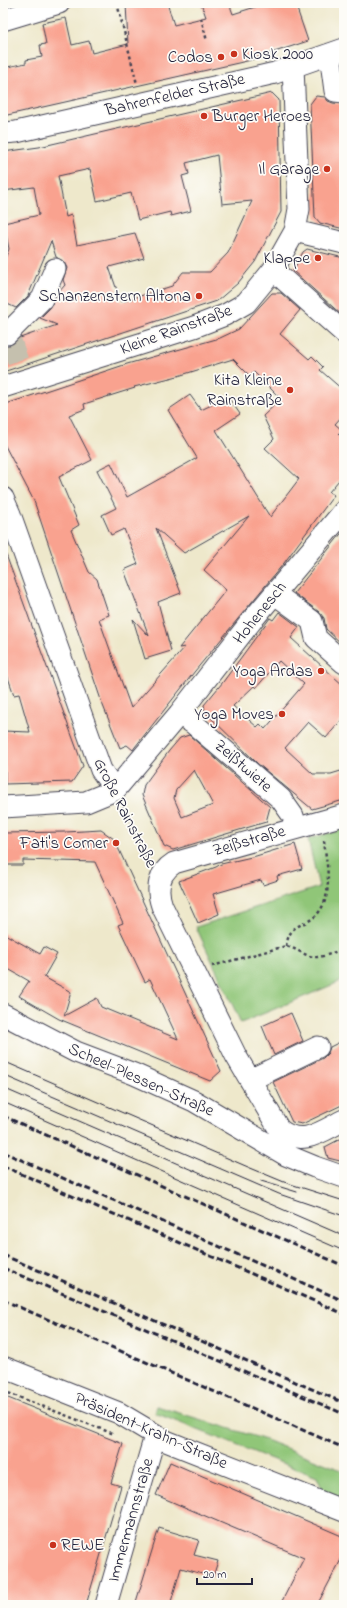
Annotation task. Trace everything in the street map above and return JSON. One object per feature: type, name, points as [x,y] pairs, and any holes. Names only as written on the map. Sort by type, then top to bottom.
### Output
[{"type":"street","points":[[3,20],[27,7],[59,3]]},
{"type":"street","points":[[337,52],[335,90],[344,92]]},
{"type":"street","name":"Bahrenfelder Straße","points":[[3,133],[16,132],[284,70],[337,52]]},
{"type":"street","name":"Kleine Rainstraße","points":[[3,387],[23,373],[194,326],[225,315],[246,303],[273,270],[295,231],[299,209],[284,70]]},
{"type":"street","points":[[295,231],[344,243]]},
{"type":"street","points":[[7,334],[42,299],[55,269]]},
{"type":"street","points":[[273,270],[344,333]]},
{"type":"street","name":"Große Rainstraße","points":[[3,498],[101,770],[115,790]]},
{"type":"street","name":"Hohenesch","points":[[115,790],[179,714],[344,510]]},
{"type":"street","points":[[275,594],[312,621],[316,638],[344,663]]},
{"type":"street","name":"Zeißtwiete","points":[[179,714],[194,724],[280,799],[293,816],[296,828]]},
{"type":"street","points":[[3,807],[86,802],[115,790]]},
{"type":"street","name":"Zeißstraße","points":[[161,878],[166,869],[174,863],[334,817]]},
{"type":"street","name":"Große Rainstraße","points":[[161,878],[158,883],[159,897],[195,974],[236,1056],[279,1129],[293,1138],[306,1138],[344,1120]]},
{"type":"street","name":"Scheel-Plessen-Straße","points":[[3,1014],[76,1052],[134,1074],[194,1101],[286,1155],[344,1177]]},
{"type":"street","points":[[250,1080],[318,1046]]},
{"type":"street","name":"Präsident-Krahn-Straße","points":[[3,1367],[119,1413],[156,1436],[344,1511]]},
{"type":"street","name":"Immermannstraße","points":[[106,1605],[156,1436]]},
{"type":"path","points":[[118,3],[142,103]]},
{"type":"path","points":[[202,18],[207,42]]},
{"type":"path","name":"Große Rainstraße","points":[[115,790],[151,868],[161,878]]},
{"type":"path","points":[[286,946],[290,932],[298,926],[311,920],[319,913],[324,902],[328,889],[323,834],[334,817]]},
{"type":"path","points":[[195,974],[214,964],[286,946],[295,948],[313,957],[322,956],[344,948]]},
{"type":"path","points":[[3,1391],[114,1435]]},
{"type":"green space","points":[[344,829],[344,980],[241,1023],[196,927],[319,887],[308,839]]},
{"type":"green space","points":[[157,1406],[263,1439],[344,1471],[344,1499],[325,1495],[317,1477],[155,1413]]},
{"type":"building","points":[[126,3],[167,3],[174,25],[206,17],[201,3],[229,3],[233,14],[268,3],[295,3],[308,41],[247,61],[3,116],[3,68],[26,63],[26,60],[42,57],[40,45],[46,44],[42,23],[66,18],[72,45],[89,41],[92,53],[128,44]]},
{"type":"building","points":[[272,93],[279,100],[281,212],[255,262],[238,283],[217,301],[3,372],[3,351],[8,346],[15,343],[20,338],[57,325],[40,318],[51,307],[58,293],[65,285],[63,280],[67,268],[64,262],[56,257],[51,241],[28,296],[16,308],[3,302],[3,263],[9,249],[4,223],[39,215],[34,187],[3,191],[3,152],[39,147]],"holes":[[[217,155],[222,204],[252,201],[228,253],[210,272],[183,272],[172,286],[121,302],[109,267],[144,258],[135,233],[77,245],[71,215],[66,217],[58,176],[90,169],[97,201],[131,193],[138,220],[170,212],[171,216],[191,211],[182,176],[189,174],[186,163]]]},
{"type":"building","points":[[316,96],[325,97],[328,101],[333,103],[344,104],[344,229],[320,223],[315,217],[310,104]]},
{"type":"building","points":[[307,249],[344,258],[344,317],[293,271],[303,252]]},
{"type":"building","points":[[272,293],[281,293],[300,310],[280,334],[309,359],[312,356],[323,367],[320,370],[344,391],[344,414],[335,424],[342,430],[338,434],[344,438],[344,474],[329,492],[334,495],[284,563],[195,671],[133,750],[127,745],[120,748],[102,703],[34,501],[3,442],[3,405],[127,364],[220,338],[239,329]],"holes":[[[233,359],[250,376],[254,372],[281,399],[263,416],[274,439],[265,448],[299,479],[270,517],[216,430],[240,414],[228,397],[201,410],[190,395],[168,410],[197,458],[127,497],[111,463],[97,470],[116,508],[102,515],[111,535],[124,529],[138,564],[124,570],[149,636],[133,619],[145,659],[171,651],[158,602],[181,593],[156,528],[184,553],[249,516],[204,570],[226,590],[179,648],[185,647],[131,708],[99,619],[109,615],[97,579],[89,572],[71,530],[79,525],[59,477],[92,460],[69,415],[85,409],[84,404],[135,388],[134,387],[178,376]]]},
{"type":"building","points":[[344,530],[344,646],[326,629],[324,618],[319,612],[294,593]]},
{"type":"building","points":[[5,552],[83,766],[72,782],[5,784],[5,766],[3,767],[3,731],[30,732],[19,694],[14,695],[3,663],[3,553]]},
{"type":"building","points":[[279,612],[299,627],[291,638],[344,686],[344,717],[326,738],[308,722],[285,748],[313,774],[331,774],[344,770],[344,800],[312,809],[258,764],[205,712],[204,705],[223,682],[270,618],[273,620]],"holes":[[[279,661],[304,684],[265,729],[260,724],[257,727],[233,706],[254,686],[256,688]]]},
{"type":"building","points":[[189,735],[270,807],[266,822],[173,850],[164,846],[142,795],[144,785],[180,738]],"holes":[[[194,770],[213,805],[182,817],[174,798],[176,790]]]},
{"type":"building","points":[[101,830],[114,839],[221,1071],[210,1081],[59,1019],[19,996],[29,981],[3,966],[3,933],[40,954],[44,947],[57,954],[44,977],[71,992],[64,1016],[97,998],[101,1007],[178,1039],[150,979],[145,982],[118,925],[123,923],[95,862],[23,860],[23,865],[3,865],[3,833]]},
{"type":"building","points":[[295,844],[302,869],[277,876],[278,880],[263,885],[261,880],[213,894],[219,914],[198,923],[179,881],[221,864],[256,856]]},
{"type":"building","points":[[291,1013],[303,1041],[274,1055],[262,1026]]},
{"type":"building","points":[[344,1040],[344,1104],[302,1124],[292,1122],[273,1082],[323,1058],[328,1053],[330,1047]]},
{"type":"building","points":[[344,1137],[344,1162],[328,1158],[325,1147]]},
{"type":"building","name":"REWE","points":[[3,1396],[123,1444],[111,1483],[121,1486],[86,1605],[3,1605]]},
{"type":"building","points":[[170,1462],[344,1537],[344,1554],[317,1605],[280,1605],[304,1558],[156,1495]]},
{"type":"building","points":[[159,1528],[199,1540],[194,1555],[218,1561],[213,1577],[181,1568],[170,1605],[135,1605]]},
{"type":"tunnel","points":[[11,341],[20,367]]},
{"type":"tram line","points":[[3,1061],[284,1182],[344,1201]]},
{"type":"tram line","points":[[3,1075],[279,1194],[344,1216]]},
{"type":"tram line","points":[[3,1088],[344,1236]]},
{"type":"tram line","points":[[3,1102],[344,1251]]},
{"type":"tram line","points":[[261,1181],[297,1192]]},
{"type":"railway","points":[[3,1116],[344,1266]]},
{"type":"railway","points":[[3,1152],[344,1301]]},
{"type":"railway","points":[[3,1166],[344,1314]]},
{"type":"railway","points":[[3,1255],[344,1403]]},
{"type":"railway","points":[[3,1268],[344,1414]]},
{"type":"railway","points":[[3,1300],[344,1448]]},
{"type":"place","name":"Kiosk 2000","points":[[234,54]]},
{"type":"place","name":"Codos","points":[[221,57]]},
{"type":"place","name":"Burger Heroes","points":[[204,116]]},
{"type":"place","name":"Il Garage","points":[[327,169]]},
{"type":"place","name":"Klappe","points":[[318,258]]},
{"type":"place","name":"Schanzenstern Altona","points":[[199,296]]},
{"type":"place","name":"Kita Kleine Rainstraße","points":[[290,390]]},
{"type":"place","name":"Yoga Ardas","points":[[321,671]]},
{"type":"place","name":"Yoga Moves","points":[[282,714]]},
{"type":"place","name":"Fati's Corner","points":[[116,843]]},
{"type":"place","name":"REWE","points":[[53,1545]]}]
